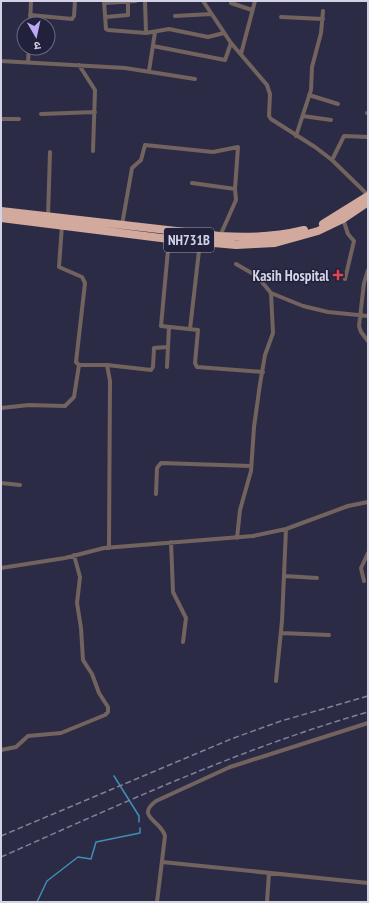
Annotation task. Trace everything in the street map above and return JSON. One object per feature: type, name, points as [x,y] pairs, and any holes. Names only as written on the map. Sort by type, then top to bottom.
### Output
[{"type":"highway","points":[[1,211],[122,226],[249,238],[277,236],[324,223],[368,196]]},
{"type":"highway","name":"NH731B","points":[[1,218],[169,239],[236,245],[275,243],[318,231],[343,219],[368,202]]},
{"type":"street","points":[[31,1],[30,15],[72,18],[74,16],[75,1]]},
{"type":"street","points":[[106,17],[128,15],[128,1]]},
{"type":"street","points":[[136,1],[105,2],[107,30],[146,33],[169,29],[208,37],[224,33]]},
{"type":"street","points":[[145,1],[146,33]]},
{"type":"street","points":[[203,1],[231,43],[255,68],[267,85],[270,94],[269,116],[271,119],[315,147],[332,160],[368,196]]},
{"type":"street","points":[[241,54],[255,1]]},
{"type":"street","points":[[232,3],[252,10]]},
{"type":"street","points":[[296,136],[309,95],[312,67],[323,19],[323,11]]},
{"type":"street","points":[[175,16],[211,14]]},
{"type":"street","points":[[281,17],[323,19]]},
{"type":"street","points":[[149,71],[155,32]]},
{"type":"street","points":[[153,46],[225,60],[231,43]]},
{"type":"street","points":[[28,56],[28,62]]},
{"type":"street","points":[[1,61],[79,65],[149,71],[195,79]]},
{"type":"street","points":[[79,65],[94,88],[95,112],[92,151]]},
{"type":"street","points":[[309,95],[338,104]]},
{"type":"street","points":[[41,114],[95,112]]},
{"type":"street","points":[[303,116],[331,120]]},
{"type":"street","points":[[1,119],[19,119]]},
{"type":"street","points":[[332,160],[344,136],[368,137]]},
{"type":"street","points":[[122,226],[132,168],[140,160],[145,145],[212,152],[238,148],[235,189],[236,200],[220,236]]},
{"type":"street","points":[[48,217],[50,152]]},
{"type":"street","points":[[192,183],[235,189]]},
{"type":"street","points":[[343,219],[348,234],[354,241],[345,279]]},
{"type":"street","points":[[1,408],[65,406],[74,397],[79,365],[76,362],[76,355],[84,283],[82,277],[59,267],[62,225]]},
{"type":"street","points":[[169,239],[161,326],[197,329],[199,332],[196,366],[263,372]]},
{"type":"street","points":[[190,329],[200,241]]},
{"type":"street","points":[[236,264],[257,276],[271,293],[303,306],[322,311],[368,316]]},
{"type":"street","points":[[368,270],[366,283],[362,293],[360,330],[368,341]]},
{"type":"street","points":[[237,538],[240,510],[251,466],[254,427],[265,355],[273,333],[271,293]]},
{"type":"street","points":[[362,293],[368,294]]},
{"type":"street","points":[[167,367],[169,327]]},
{"type":"street","points":[[79,365],[107,364],[151,370],[153,367],[154,348],[168,347]]},
{"type":"street","points":[[107,364],[110,381],[109,548]]},
{"type":"street","points":[[156,494],[157,468],[161,463],[251,466]]},
{"type":"street","points":[[1,483],[20,485]]},
{"type":"street","points":[[1,568],[109,548],[237,538],[286,529],[348,506],[368,502]]},
{"type":"street","points":[[276,681],[285,576],[286,529]]},
{"type":"street","points":[[171,542],[173,592],[186,618],[183,642]]},
{"type":"street","points":[[364,581],[361,568],[368,553]]},
{"type":"street","points":[[1,750],[16,747],[28,736],[61,733],[105,715],[108,712],[108,707],[98,693],[92,674],[82,656],[81,628],[77,599],[80,577],[74,555]]},
{"type":"street","points":[[285,576],[317,578]]},
{"type":"street","points":[[281,633],[329,635]]},
{"type":"street","points":[[157,902],[165,845],[163,829],[150,818],[147,811],[156,801],[230,767],[368,723]]},
{"type":"street","points":[[162,862],[368,883]]},
{"type":"street","points":[[267,902],[269,873]]},
{"type":"waterway","points":[[114,776],[139,816],[139,822]]},
{"type":"waterway","points":[[37,902],[47,881],[78,857],[91,859],[96,842],[140,833],[140,828]]},
{"type":"railway","points":[[1,836],[231,739],[281,721],[368,696]]},
{"type":"railway","points":[[1,857],[182,778],[274,742],[368,712]]},
{"type":"place","name":"Kasih Hospital","points":[[338,275]]}]
